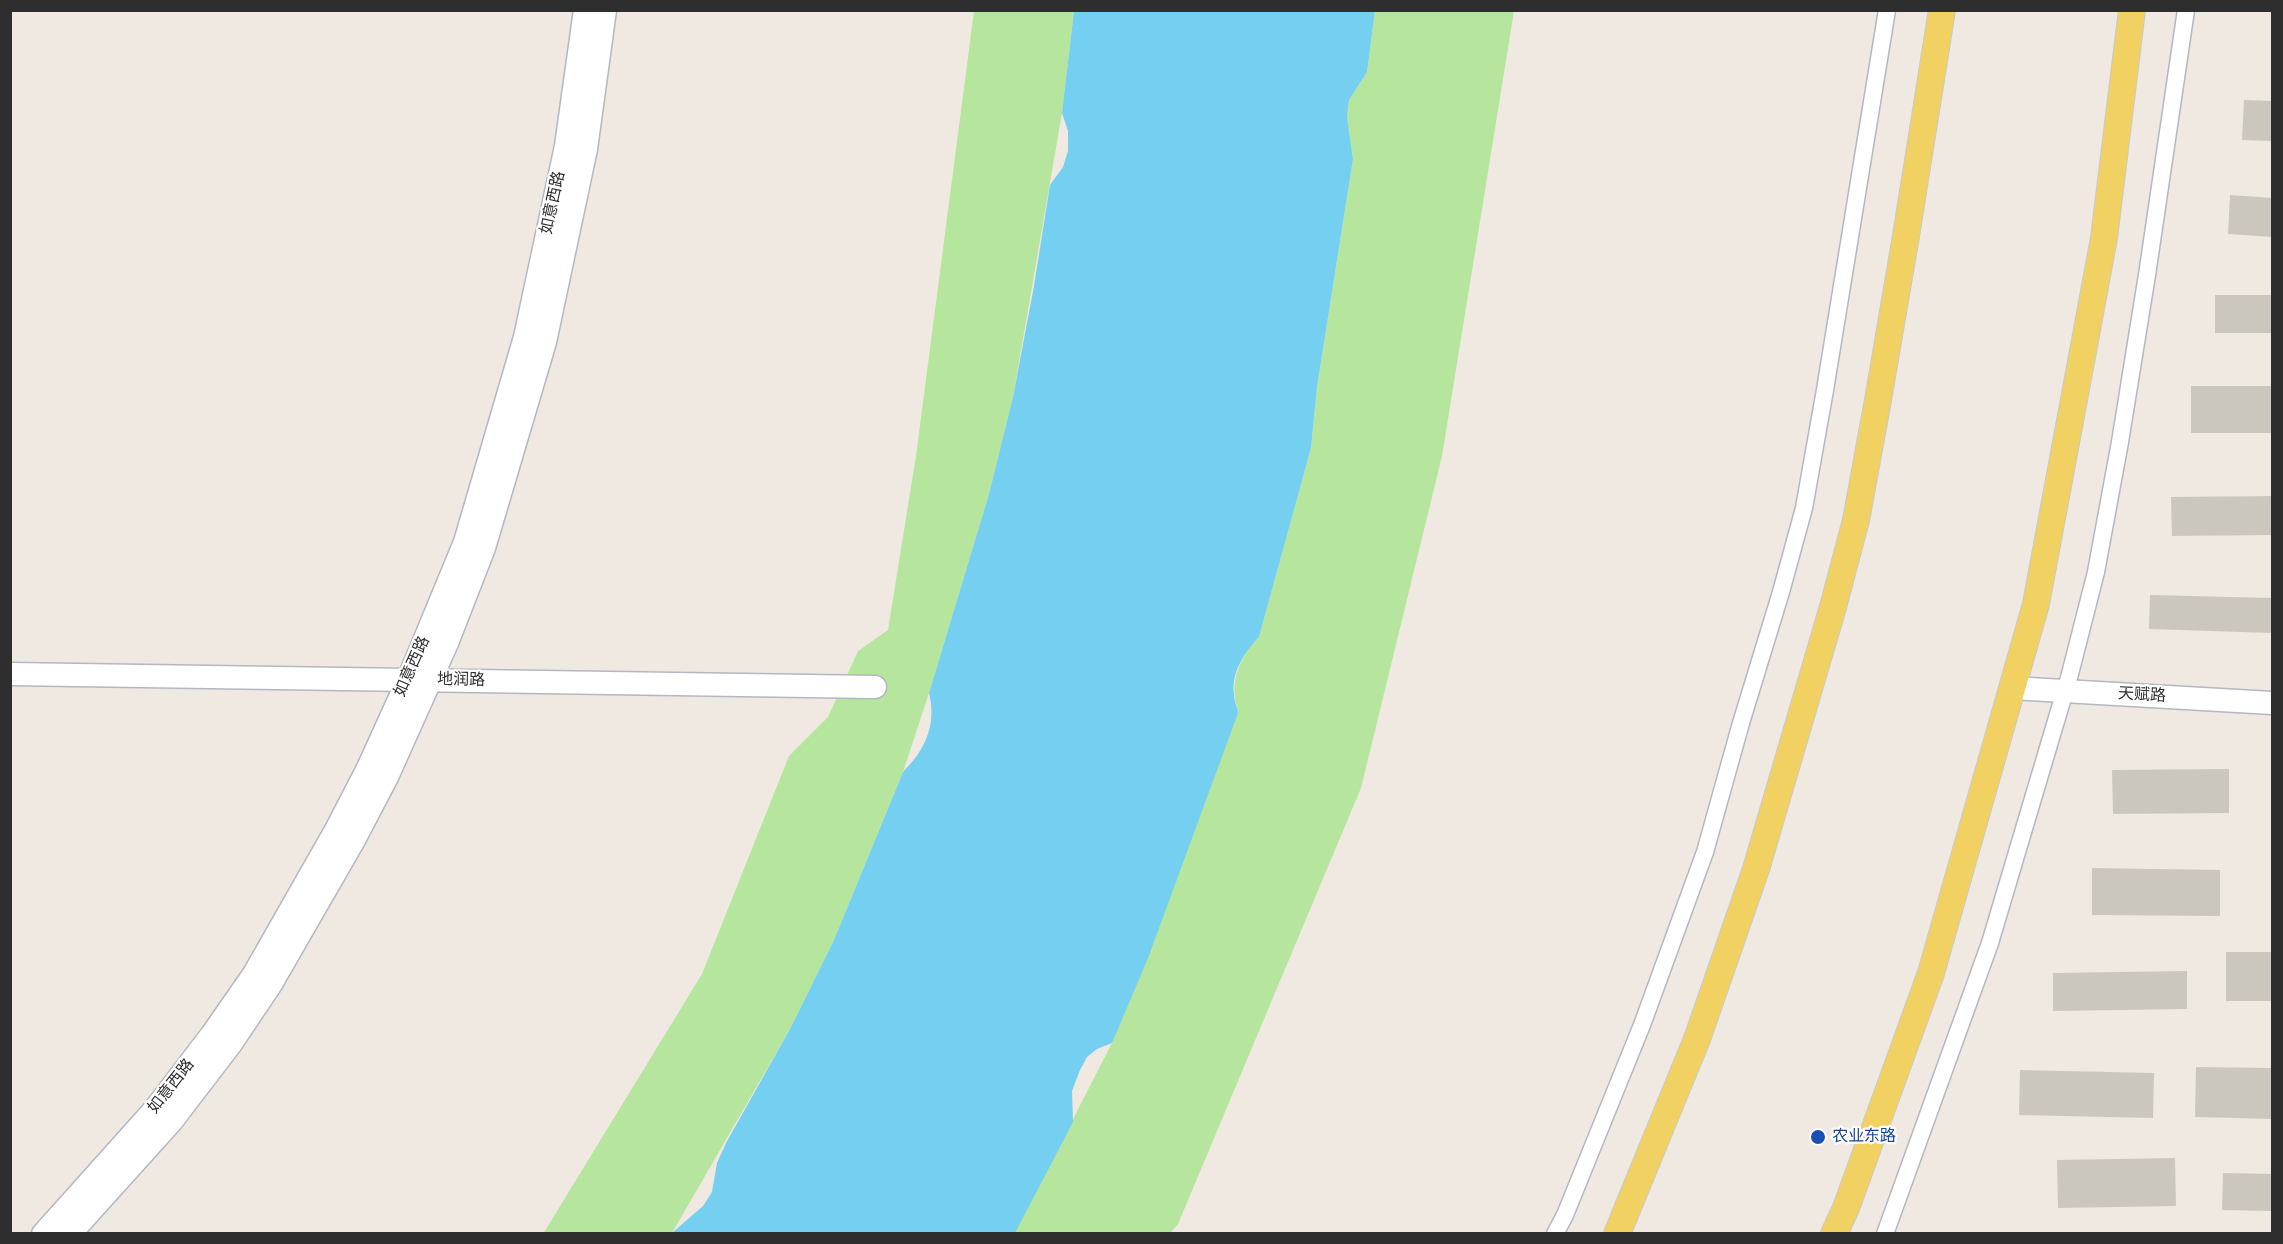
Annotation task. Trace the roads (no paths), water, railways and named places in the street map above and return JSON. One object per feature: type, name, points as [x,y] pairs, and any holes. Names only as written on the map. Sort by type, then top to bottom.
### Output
[{"type":"main road","points":[[1617,1233],[1697,1039],[1756,869],[1833,607],[1856,520],[1878,400],[1942,10]]},
{"type":"main road","points":[[1834,1233],[1846,1208],[1931,973],[2036,604],[2104,238],[2133,10]]},
{"type":"street","name":"如意西路","points":[[70,1233],[171,1122],[230,1045],[271,984],[387,777],[465,542],[525,337],[566,146],[585,10]]},
{"type":"street","name":"如意西路","points":[[43,1233],[155,1110],[254,974],[419,680],[484,548],[544,342],[586,149],[605,10]]},
{"type":"street","points":[[1555,1233],[1565,1215],[1642,1025],[1705,852],[1804,508],[1826,390],[1887,10]]},
{"type":"street","points":[[1885,1233],[1990,942],[2064,692],[2096,572],[2120,442],[2186,10]]},
{"type":"street","name":"地润路","points":[[10,674],[875,687]]},
{"type":"street","name":"天赋路","points":[[2012,688],[2272,703]]},
{"type":"water","points":[[1074,11],[1375,11],[1367,72],[1349,100],[1347,117],[1353,159],[1317,387],[1311,448],[1259,637],[1244,656],[1237,670],[1234,696],[1238,713],[1148,958],[1112,1043],[1097,1049],[1087,1057],[1080,1070],[1072,1091],[1073,1122],[1015,1233],[672,1233],[703,1206],[712,1192],[717,1163],[726,1143],[790,1029],[834,940],[903,772],[923,746],[927,736],[931,716],[929,693],[989,494],[1013,397],[1050,185],[1063,167],[1068,151],[1068,131],[1062,113]]},
{"type":"place","name":"农业东路","points":[[1818,1137]]}]
